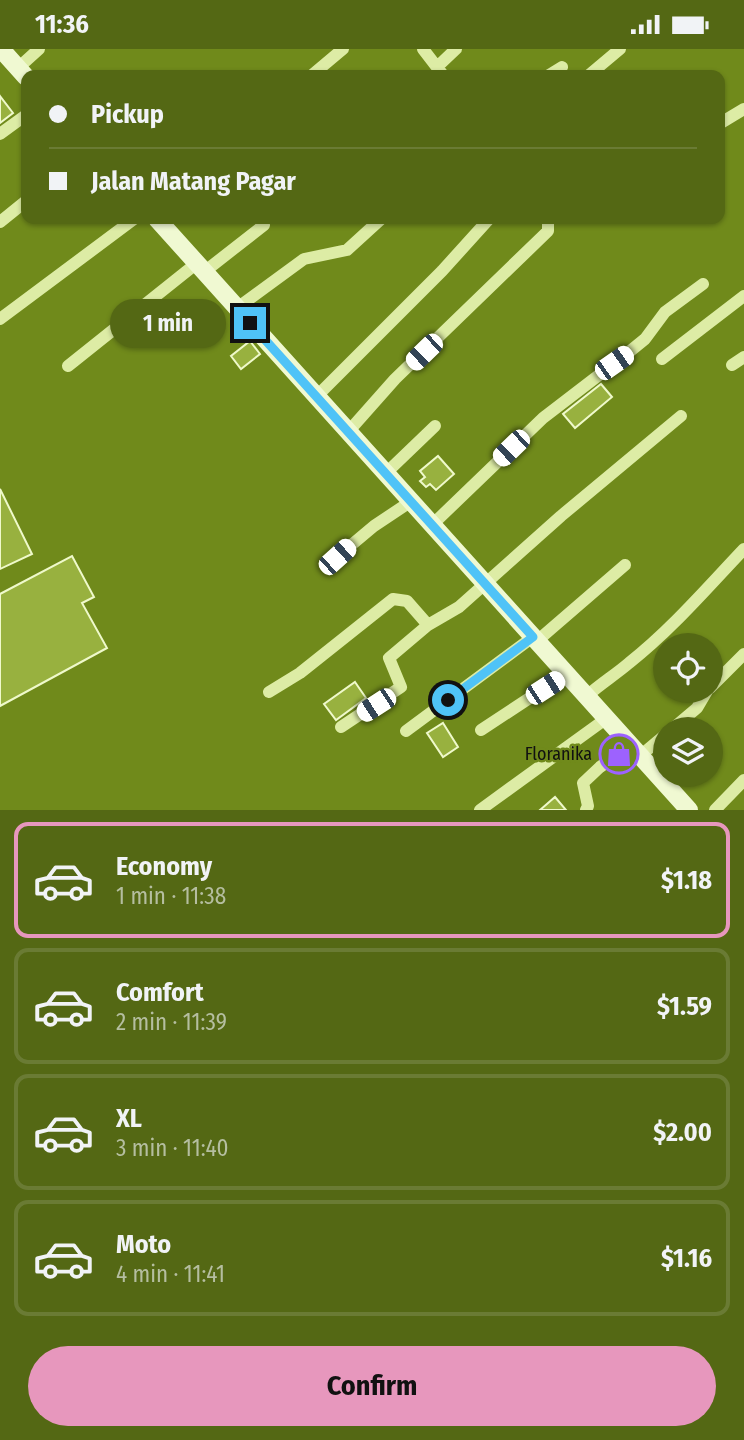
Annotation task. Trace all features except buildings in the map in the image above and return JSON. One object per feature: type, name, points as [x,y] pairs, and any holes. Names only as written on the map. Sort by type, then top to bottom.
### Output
[{"type":"main road","points":[[2,53],[21,71]]},
{"type":"main road","points":[[161,224],[689,810]]},
{"type":"street","points":[[23,70],[39,49]]},
{"type":"street","points":[[318,70],[343,49]]},
{"type":"street","points":[[423,49],[439,70]]},
{"type":"street","points":[[441,70],[456,49]]},
{"type":"street","points":[[595,70],[620,49]]},
{"type":"street","points":[[557,70],[562,67]]},
{"type":"street","points":[[725,120],[744,109]]},
{"type":"street","points":[[0,134],[21,119]]},
{"type":"street","points":[[0,222],[21,205]]},
{"type":"street","points":[[0,319],[127,224]]},
{"type":"street","points":[[237,308],[304,259],[347,250],[376,224]]},
{"type":"street","points":[[317,396],[442,271],[484,224]]},
{"type":"street","points":[[348,432],[395,379],[548,231],[549,224]]},
{"type":"street","points":[[68,366],[264,225]]},
{"type":"street","points":[[432,525],[543,418],[645,339],[665,311],[704,284]]},
{"type":"street","points":[[662,359],[744,296]]},
{"type":"street","points":[[732,365],[744,357]]},
{"type":"street","points":[[341,727],[401,687],[401,681],[389,657],[428,625],[459,607],[561,516],[681,416]]},
{"type":"street","points":[[385,474],[435,426]]},
{"type":"street","points":[[337,557],[374,526],[410,502]]},
{"type":"street","points":[[587,696],[607,678],[629,664],[685,611],[744,549]]},
{"type":"street","points":[[406,731],[535,639],[625,565]]},
{"type":"street","points":[[269,692],[300,673],[393,599],[407,601],[428,625]]},
{"type":"street","points":[[723,675],[744,654]]},
{"type":"street","points":[[481,730],[566,674]]},
{"type":"street","points":[[686,717],[700,703]]},
{"type":"street","points":[[480,810],[607,718]]},
{"type":"street","points":[[586,810],[588,806],[583,783],[600,767],[653,742]]},
{"type":"street","points":[[715,810],[744,781]]},
{"type":"place","name":"Floranika","points":[[619,754]]},
{"type":"route","points":[[250,323],[533,637],[448,700]]}]
